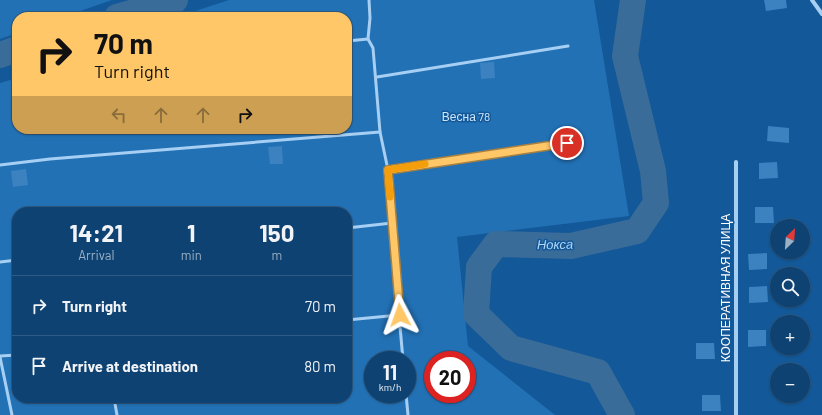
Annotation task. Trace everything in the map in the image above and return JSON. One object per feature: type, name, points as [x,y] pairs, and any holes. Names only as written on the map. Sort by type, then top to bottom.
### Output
[{"type":"street","points":[[812,0],[822,14]]},
{"type":"street","name":"КООПЕРАТИВНАЯ УЛИЦА","points":[[736,162],[736,415]]},
{"type":"lane","points":[[369,0],[370,18],[368,39],[373,48],[377,77],[380,132],[388,170],[402,351]]},
{"type":"lane","points":[[352,41],[368,39]]},
{"type":"lane","points":[[377,77],[568,46]]},
{"type":"lane","points":[[0,165],[50,159],[380,132]]},
{"type":"lane","points":[[388,170],[567,143]]},
{"type":"lane","points":[[352,227],[392,223]]},
{"type":"lane","points":[[0,262],[12,261]]},
{"type":"lane","points":[[352,320],[400,315]]},
{"type":"lane","points":[[12,356],[0,357],[12,415]]},
{"type":"lane","points":[[115,403],[117,415]]},
{"type":"lane","points":[[407,403],[408,415]]},
{"type":"green space","points":[[0,0],[112,0],[77,12],[12,12],[12,35],[0,39]]},
{"type":"green space","name":"Весна 78","points":[[229,0],[594,0],[629,216],[457,237],[468,346],[474,351],[424,351],[424,403],[476,403],[476,352],[555,415],[0,415],[0,83],[12,79],[12,134],[352,134],[352,12],[192,12]]},
{"type":"building","points":[[764,0],[786,0],[787,8],[766,11]]},
{"type":"building","points":[[494,62],[495,78],[481,79],[480,63]]},
{"type":"building","points":[[768,126],[789,128],[789,143],[767,141]]},
{"type":"building","points":[[282,146],[283,164],[270,164],[268,147]]},
{"type":"building","points":[[777,162],[778,178],[759,179],[759,163]]},
{"type":"building","points":[[26,169],[28,185],[13,187],[11,171]]},
{"type":"building","points":[[755,207],[773,207],[774,219],[770,219],[770,223],[755,223]]},
{"type":"building","points":[[767,253],[767,269],[749,270],[748,254]]},
{"type":"building","points":[[767,286],[768,302],[749,303],[749,287]]},
{"type":"building","points":[[748,330],[766,330],[766,346],[748,347]]},
{"type":"building","points":[[696,343],[714,343],[715,359],[696,359]]},
{"type":"building","points":[[702,395],[720,395],[721,411],[702,411]]},
{"type":"waterway","name":"Нокса","points":[[134,12],[175,0]]},
{"type":"waterway","name":"Нокса","points":[[622,415],[598,372],[511,348],[476,314],[479,267],[496,244],[571,246],[637,231],[656,203],[653,171],[625,56],[633,0]]},
{"type":"waterway","name":"Нокса","points":[[0,55],[12,51]]},
{"type":"slow traffic","points":[[390,197],[388,170],[425,164]]},
{"type":"route","points":[[400,315],[388,170],[567,143]]}]
